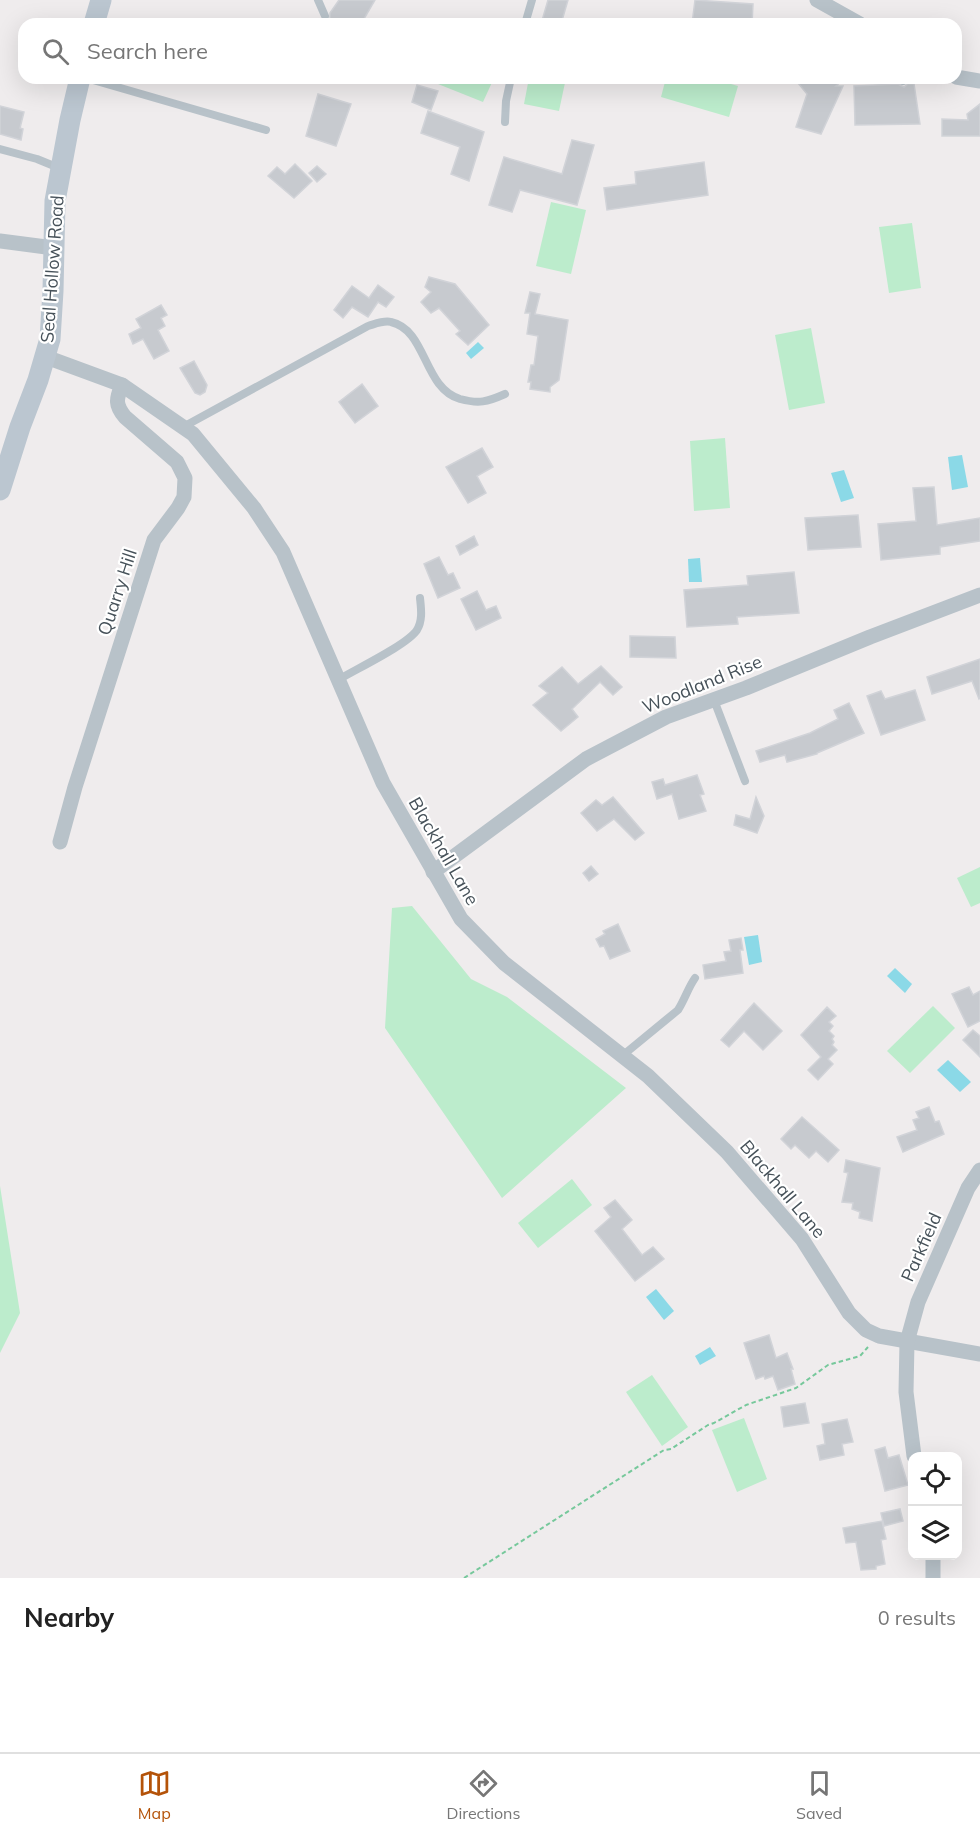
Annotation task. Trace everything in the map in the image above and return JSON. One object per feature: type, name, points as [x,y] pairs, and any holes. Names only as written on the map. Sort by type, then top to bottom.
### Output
[{"type":"main road","points":[[96,18],[101,0]]},
{"type":"main road","name":"Seal Hollow Road","points":[[1,482],[46,357],[51,324],[56,201],[60,168],[79,84]]},
{"type":"street","points":[[817,0],[849,18]]},
{"type":"street","points":[[962,78],[980,81]]},
{"type":"street","points":[[0,241],[54,248]]},
{"type":"street","name":"Blackhall Lane","points":[[46,357],[122,385],[193,434],[255,508],[283,552],[383,783],[460,919],[504,963],[648,1076],[727,1152],[802,1239],[849,1313],[866,1329],[879,1336],[980,1354]]},
{"type":"street","name":"Quarry Hill","points":[[60,842],[75,787],[154,540],[184,497],[185,478],[177,462],[118,409],[118,394],[122,385]]},
{"type":"street","name":"Woodland Rise","points":[[433,872],[586,759],[666,717],[980,595]]},
{"type":"street","name":"Parkfield","points":[[914,1452],[906,1392],[907,1342],[918,1302],[968,1188],[980,1170]]},
{"type":"street","points":[[933,1560],[933,1578]]},
{"type":"lane","points":[[318,0],[325,16]]},
{"type":"lane","points":[[527,18],[532,0]]},
{"type":"lane","points":[[107,84],[266,130]]},
{"type":"lane","points":[[505,122],[510,84]]},
{"type":"lane","points":[[0,149],[38,159],[60,168]]},
{"type":"lane","points":[[183,427],[368,327],[389,321],[399,325],[416,341],[433,377],[451,396],[474,403],[488,402],[505,394]]},
{"type":"lane","points":[[338,680],[405,642],[417,630],[422,618],[420,598]]},
{"type":"lane","points":[[714,700],[745,781]]},
{"type":"lane","points":[[622,1056],[678,1010],[695,978]]},
{"type":"path","points":[[464,1578],[664,1450],[671,1449],[708,1425],[714,1424],[746,1405],[796,1388],[828,1365],[860,1356],[879,1336]]},
{"type":"green space","points":[[438,84],[491,84],[483,102]]},
{"type":"green space","points":[[528,84],[565,84],[559,111],[524,104]]},
{"type":"green space","points":[[664,84],[731,84],[738,86],[729,117],[661,97]]},
{"type":"green space","points":[[551,202],[586,210],[571,274],[536,266]]},
{"type":"green space","points":[[912,223],[921,288],[889,293],[879,227]]},
{"type":"green space","points":[[811,328],[825,403],[789,410],[775,335]]},
{"type":"green space","points":[[725,438],[730,508],[694,511],[690,441]]},
{"type":"green space","points":[[980,867],[980,903],[971,907],[957,878]]},
{"type":"green space","points":[[412,906],[471,979],[507,997],[626,1088],[502,1198],[385,1028],[392,908]]},
{"type":"green space","points":[[933,1006],[955,1028],[910,1073],[887,1051]]},
{"type":"green space","points":[[572,1179],[592,1205],[538,1248],[518,1223]]},
{"type":"green space","points":[[0,1186],[20,1313],[0,1353]]},
{"type":"green space","points":[[652,1375],[688,1427],[662,1446],[626,1392]]},
{"type":"green space","points":[[744,1418],[767,1479],[737,1492],[712,1430]]},
{"type":"water","points":[[478,342],[484,348],[471,359],[466,353]]},
{"type":"water","points":[[962,455],[968,487],[952,490],[948,457]]},
{"type":"water","points":[[844,470],[854,498],[841,502],[831,473]]},
{"type":"water","points":[[700,558],[702,582],[689,582],[688,559]]},
{"type":"water","points":[[758,935],[762,962],[749,965],[744,937]]},
{"type":"water","points":[[895,968],[912,984],[905,993],[887,976]]},
{"type":"water","points":[[948,1060],[971,1082],[960,1092],[937,1070]]},
{"type":"water","points":[[656,1289],[674,1311],[664,1320],[646,1297]]},
{"type":"water","points":[[710,1347],[716,1356],[700,1365],[695,1356]]},
{"type":"building","points":[[339,0],[375,0],[364,18],[330,18],[330,13]]},
{"type":"building","points":[[548,0],[568,0],[563,18],[543,18]]},
{"type":"building","points":[[695,0],[753,4],[752,18],[693,18]]},
{"type":"building","points":[[799,84],[843,86],[821,134],[796,127],[807,94]]},
{"type":"building","points":[[898,84],[904,87],[914,84],[920,124],[855,125],[854,86]]},
{"type":"building","points":[[417,85],[438,91],[431,110],[412,102]]},
{"type":"building","points":[[318,94],[351,104],[336,146],[306,136]]},
{"type":"building","points":[[980,104],[980,136],[942,136],[942,119],[968,120],[967,114]]},
{"type":"building","points":[[0,106],[24,112],[20,128],[23,129],[21,140],[0,134]]},
{"type":"building","points":[[428,111],[484,132],[469,181],[451,174],[460,147],[421,133]]},
{"type":"building","points":[[572,140],[594,145],[577,205],[520,190],[512,212],[489,205],[504,157],[562,174]]},
{"type":"building","points":[[704,162],[708,195],[607,210],[604,188],[636,184],[635,172]]},
{"type":"building","points":[[295,164],[312,181],[294,198],[268,176],[277,167],[285,174]]},
{"type":"building","points":[[317,166],[326,174],[317,182],[309,173]]},
{"type":"building","points":[[429,277],[455,284],[489,325],[468,345],[456,334],[460,331],[439,308],[431,313],[421,302],[431,292],[425,287]]},
{"type":"building","points":[[378,285],[394,297],[386,307],[378,302],[368,317],[352,307],[343,318],[334,310],[352,286],[369,298]]},
{"type":"building","points":[[530,292],[540,294],[535,314],[568,320],[559,380],[550,387],[550,392],[530,389],[531,382],[528,382],[531,365],[534,365],[538,336],[527,334],[530,313],[525,313]]},
{"type":"building","points":[[161,305],[167,315],[161,318],[165,326],[158,330],[169,351],[154,359],[143,339],[133,344],[129,334],[141,328],[136,319]]},
{"type":"building","points":[[194,361],[207,385],[205,392],[200,395],[195,393],[180,368]]},
{"type":"building","points":[[362,384],[378,406],[355,423],[339,402]]},
{"type":"building","points":[[482,448],[493,467],[477,476],[486,493],[468,503],[446,467]]},
{"type":"building","points":[[934,487],[937,525],[980,518],[980,541],[940,547],[940,554],[881,560],[878,524],[916,521],[913,488]]},
{"type":"building","points":[[858,515],[861,547],[808,550],[805,518]]},
{"type":"building","points":[[474,536],[478,545],[460,555],[456,546]]},
{"type":"building","points":[[439,557],[448,575],[453,573],[460,588],[438,598],[424,564]]},
{"type":"building","points":[[794,572],[799,613],[737,617],[738,624],[687,627],[684,590],[748,585],[747,576]]},
{"type":"building","points":[[477,591],[486,610],[496,606],[501,618],[476,630],[461,599]]},
{"type":"building","points":[[630,636],[675,637],[676,658],[630,657]]},
{"type":"building","points":[[980,659],[979,699],[972,681],[932,694],[927,677]]},
{"type":"building","points":[[601,666],[622,687],[613,695],[600,682],[572,709],[578,717],[561,731],[533,705],[548,693],[539,686],[562,667],[578,684]]},
{"type":"building","points":[[915,690],[925,720],[881,735],[867,696],[881,691],[885,699]]},
{"type":"building","points":[[849,703],[864,733],[817,754],[787,762],[785,755],[760,762],[756,751],[810,733],[838,719],[834,710]]},
{"type":"building","points":[[697,775],[704,794],[700,795],[706,811],[679,819],[672,794],[657,799],[652,782],[663,779],[665,785]]},
{"type":"building","points":[[613,797],[644,833],[635,840],[614,819],[597,831],[581,813],[596,800],[602,805]]},
{"type":"building","points":[[756,797],[764,816],[757,833],[734,825],[736,815],[750,819]]},
{"type":"building","points":[[591,866],[598,874],[589,881],[583,873]]},
{"type":"building","points":[[618,924],[630,951],[610,959],[604,946],[600,947],[596,939],[605,934],[603,931]]},
{"type":"building","points":[[741,938],[743,973],[705,979],[703,965],[726,961],[724,952],[731,951],[729,940]]},
{"type":"building","points":[[969,987],[973,995],[980,991],[980,1021],[968,1027],[952,994]]},
{"type":"building","points":[[754,1003],[782,1031],[763,1050],[744,1031],[729,1047],[721,1040]]},
{"type":"building","points":[[827,1007],[836,1016],[829,1022],[833,1026],[829,1031],[834,1036],[832,1045],[837,1050],[828,1059],[833,1064],[818,1080],[808,1070],[821,1057],[801,1035]]},
{"type":"building","points":[[973,1030],[980,1036],[980,1057],[963,1040]]},
{"type":"building","points":[[929,1107],[935,1122],[939,1121],[944,1134],[903,1152],[897,1137],[917,1130],[913,1120],[919,1118],[916,1112]]},
{"type":"building","points":[[802,1117],[839,1150],[828,1162],[816,1151],[809,1158],[795,1145],[791,1149],[781,1139]]},
{"type":"building","points":[[846,1160],[880,1168],[872,1221],[859,1218],[860,1212],[852,1209],[853,1203],[842,1202],[848,1173],[844,1172]]},
{"type":"building","points":[[615,1200],[632,1220],[622,1229],[642,1255],[653,1247],[664,1259],[635,1281],[595,1231],[611,1217],[604,1208]]},
{"type":"building","points":[[769,1335],[776,1358],[787,1353],[793,1369],[791,1369],[795,1384],[778,1390],[773,1376],[756,1379],[744,1343]]},
{"type":"building","points":[[805,1403],[809,1423],[784,1427],[781,1407]]},
{"type":"building","points":[[847,1419],[853,1442],[842,1444],[844,1455],[820,1460],[817,1446],[825,1444],[822,1424]]},
{"type":"building","points":[[885,1447],[888,1458],[899,1455],[908,1485],[885,1491],[875,1450]]},
{"type":"building","points":[[900,1509],[903,1521],[884,1526],[881,1513]]},
{"type":"building","points":[[882,1521],[886,1539],[881,1540],[885,1564],[876,1566],[876,1569],[861,1570],[856,1542],[846,1543],[843,1528]]}]
